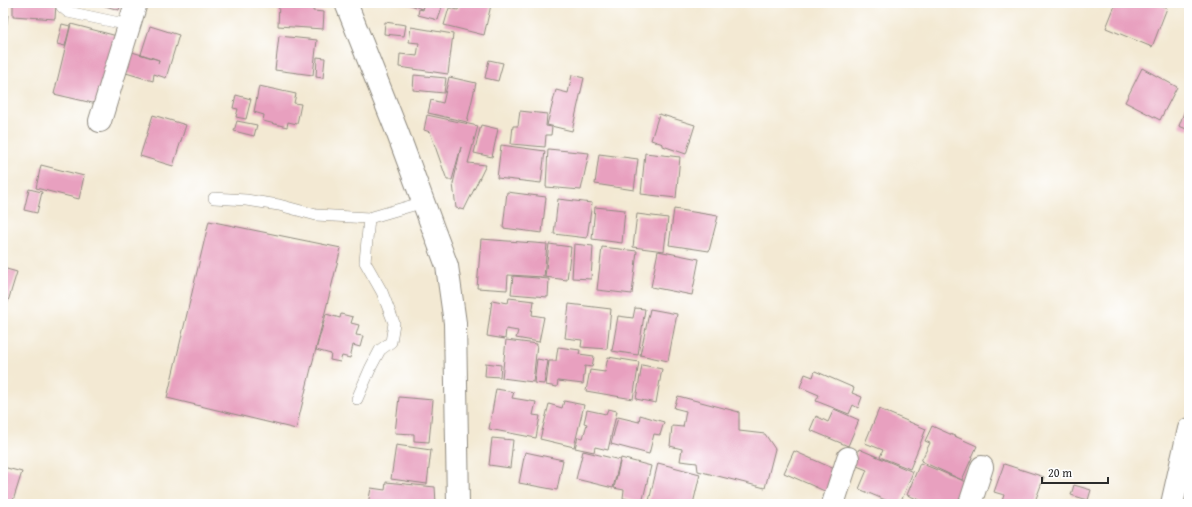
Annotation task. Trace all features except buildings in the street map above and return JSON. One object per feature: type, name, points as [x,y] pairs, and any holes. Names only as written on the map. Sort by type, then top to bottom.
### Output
[{"type":"street","points":[[100,121],[136,3]]},
{"type":"street","points":[[346,3],[424,202],[446,266],[456,323],[458,504]]},
{"type":"street","points":[[1172,504],[1189,430]]},
{"type":"street","points":[[833,504],[848,458]]},
{"type":"street","points":[[970,504],[982,467]]},
{"type":"lane","points":[[60,3],[68,12],[129,25]]},
{"type":"lane","points":[[214,198],[246,200],[279,205],[316,215],[370,218],[424,202]]},
{"type":"lane","points":[[357,399],[380,350],[391,342],[394,323],[382,292],[366,262],[370,218]]}]
